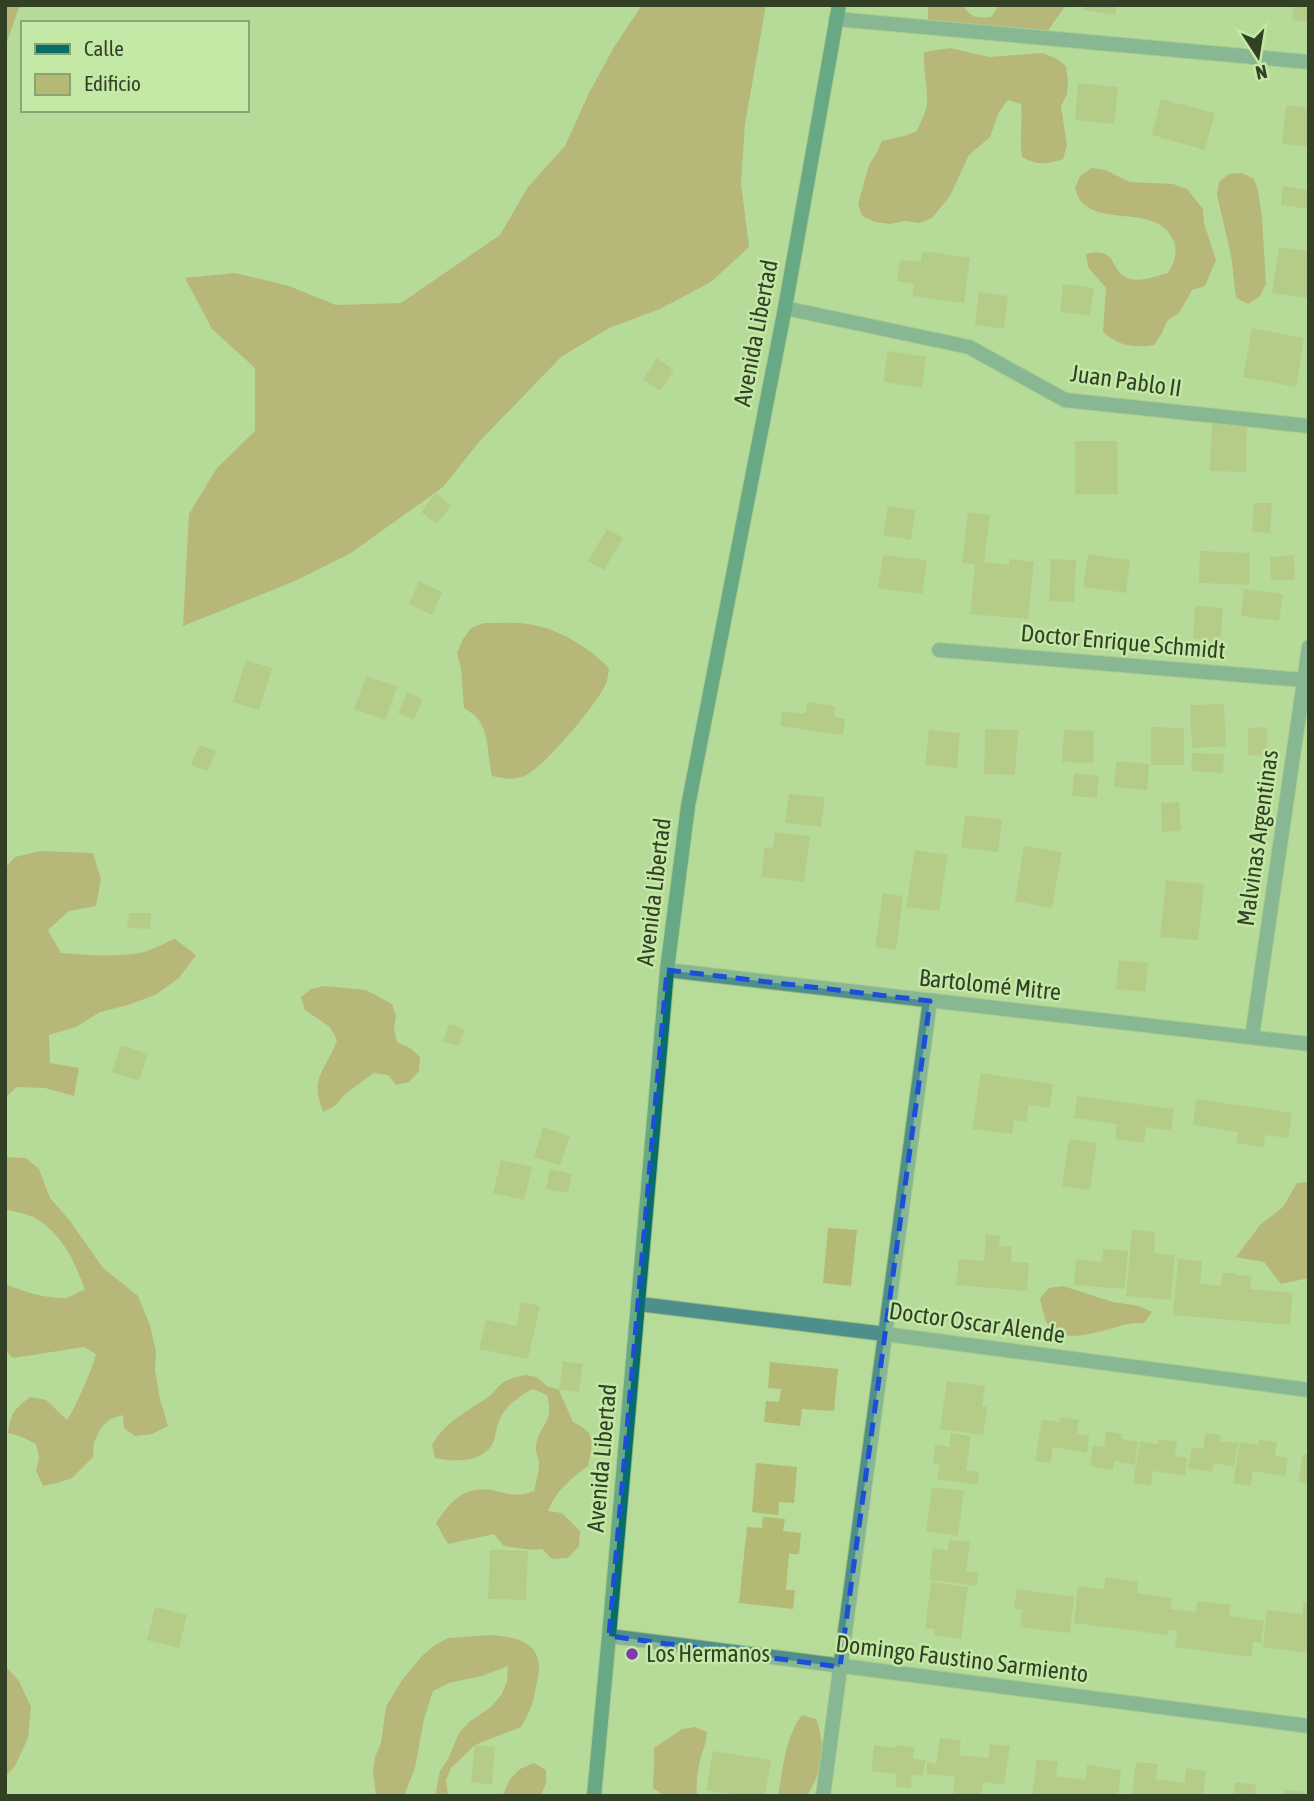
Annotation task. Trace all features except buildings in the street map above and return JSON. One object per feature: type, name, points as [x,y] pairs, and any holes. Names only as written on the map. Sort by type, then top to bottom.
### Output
[{"type":"main road","name":"Avenida Libertad","points":[[594,1796],[667,970],[688,806],[785,309],[838,12]]},
{"type":"street","points":[[838,12],[1309,62]]},
{"type":"street","name":"Juan Pablo II","points":[[785,309],[969,347],[1065,400],[1309,426]]},
{"type":"street","name":"Malvinas Argentinas","points":[[1252,1037],[1304,721],[1304,680],[1309,647]]},
{"type":"street","name":"Doctor Enrique Schmidt","points":[[939,650],[1304,680]]},
{"type":"street","name":"Bartolomé Mitre","points":[[667,970],[1309,1044]]},
{"type":"street","points":[[823,1796],[930,1001]]},
{"type":"street","name":"Doctor Oscar Alende","points":[[639,1304],[1309,1390]]},
{"type":"street","name":"Domingo Faustino Sarmiento","points":[[610,1636],[1309,1726]]},
{"type":"highlighted area","points":[[667,970],[930,1001],[840,1667],[609,1636]]},
{"type":"shaded area","points":[[5,5],[20,5],[5,47]]},
{"type":"shaded area","points":[[642,5],[766,5],[745,124],[741,184],[749,247],[711,282],[660,309],[609,328],[561,357],[479,442],[443,487],[351,553],[295,581],[183,626],[189,514],[217,468],[255,431],[255,368],[212,329],[185,278],[235,273],[289,286],[336,305],[401,303],[500,235],[528,187],[565,146],[614,47]]},
{"type":"shaded area","points":[[928,5],[963,5],[972,15],[991,17],[999,5],[1066,5],[1049,29],[1036,34],[937,29],[928,19]]},
{"type":"shaded area","points":[[950,48],[989,57],[1043,53],[1066,66],[1067,94],[1061,106],[1067,146],[1063,159],[1042,163],[1022,157],[1021,104],[1008,100],[999,112],[990,137],[969,155],[950,196],[932,218],[919,223],[905,221],[890,224],[875,222],[862,216],[858,204],[869,165],[882,141],[917,131],[924,114],[927,98],[924,52]]},
{"type":"shaded area","points":[[1092,168],[1105,170],[1130,182],[1173,184],[1187,189],[1203,209],[1204,223],[1216,260],[1205,286],[1192,290],[1179,313],[1167,321],[1154,345],[1127,345],[1103,332],[1106,288],[1088,267],[1086,254],[1104,254],[1123,276],[1135,280],[1144,279],[1168,273],[1175,258],[1174,242],[1168,231],[1159,224],[1101,213],[1085,205],[1075,188],[1080,176]]},
{"type":"shaded area","points":[[1242,173],[1254,179],[1258,191],[1266,284],[1260,296],[1248,304],[1236,298],[1231,255],[1217,195],[1219,182],[1229,174]]},
{"type":"shaded area","points":[[484,623],[523,623],[539,626],[582,646],[609,668],[606,684],[581,720],[544,761],[520,778],[492,776],[482,725],[464,708],[457,653],[471,628]]},
{"type":"shaded area","points":[[41,851],[93,853],[101,879],[96,906],[69,911],[48,930],[61,953],[103,956],[134,954],[175,939],[196,955],[179,978],[155,995],[100,1012],[76,1027],[49,1035],[50,1063],[79,1068],[74,1096],[45,1088],[17,1087],[5,1098],[5,868],[15,857]]},
{"type":"shaded area","points":[[324,986],[366,990],[392,1004],[396,1016],[394,1029],[397,1042],[420,1057],[419,1071],[409,1082],[396,1085],[388,1075],[374,1073],[346,1093],[335,1106],[323,1112],[318,1083],[337,1040],[330,1027],[305,1010],[301,997],[311,989]]},
{"type":"shaded area","points":[[5,1157],[26,1158],[39,1169],[50,1198],[103,1268],[138,1296],[150,1325],[156,1352],[155,1370],[160,1399],[168,1426],[152,1434],[135,1436],[124,1428],[123,1415],[110,1419],[101,1428],[94,1442],[93,1457],[72,1478],[43,1486],[36,1471],[39,1458],[36,1444],[8,1433],[12,1416],[30,1397],[46,1400],[67,1420],[96,1354],[84,1347],[13,1358],[5,1350],[5,1284],[34,1294],[57,1298],[85,1290],[72,1258],[52,1231],[33,1217],[5,1209]]},
{"type":"shaded area","points":[[1309,1182],[1309,1278],[1281,1284],[1264,1262],[1236,1257],[1260,1225],[1283,1207],[1297,1183]]},
{"type":"shaded area","points":[[1063,1286],[1113,1302],[1139,1306],[1152,1312],[1144,1323],[1128,1324],[1086,1335],[1064,1335],[1055,1332],[1048,1325],[1040,1298],[1049,1288]]},
{"type":"shaded area","points":[[525,1375],[537,1377],[547,1386],[559,1390],[573,1422],[590,1435],[588,1466],[564,1486],[548,1511],[562,1513],[580,1531],[579,1546],[568,1558],[552,1559],[542,1549],[504,1546],[494,1534],[448,1544],[436,1523],[454,1501],[468,1492],[485,1489],[519,1495],[534,1491],[539,1466],[537,1439],[549,1413],[547,1395],[533,1389],[512,1403],[498,1424],[492,1445],[481,1455],[466,1460],[435,1458],[432,1445],[450,1424],[502,1384]]},
{"type":"shaded area","points":[[493,1635],[524,1642],[531,1647],[539,1662],[533,1702],[521,1727],[475,1745],[451,1768],[446,1780],[448,1796],[435,1796],[440,1771],[459,1733],[469,1722],[491,1707],[501,1695],[507,1682],[508,1666],[482,1676],[449,1683],[433,1691],[424,1719],[415,1768],[404,1796],[376,1796],[373,1771],[381,1743],[386,1707],[402,1680],[422,1656],[448,1638]]},
{"type":"shaded area","points":[[5,1666],[19,1681],[31,1707],[28,1738],[15,1766],[5,1777]]},
{"type":"shaded area","points":[[802,1715],[816,1719],[822,1749],[820,1768],[807,1796],[778,1796],[788,1743]]},
{"type":"shaded area","points":[[695,1727],[707,1732],[698,1769],[697,1796],[665,1796],[653,1788],[654,1748],[682,1729]]},
{"type":"shaded area","points":[[534,1763],[546,1770],[546,1783],[541,1796],[502,1796],[510,1779],[520,1769]]},
{"type":"place","name":"Los Hermanos","points":[[632,1654]]}]
